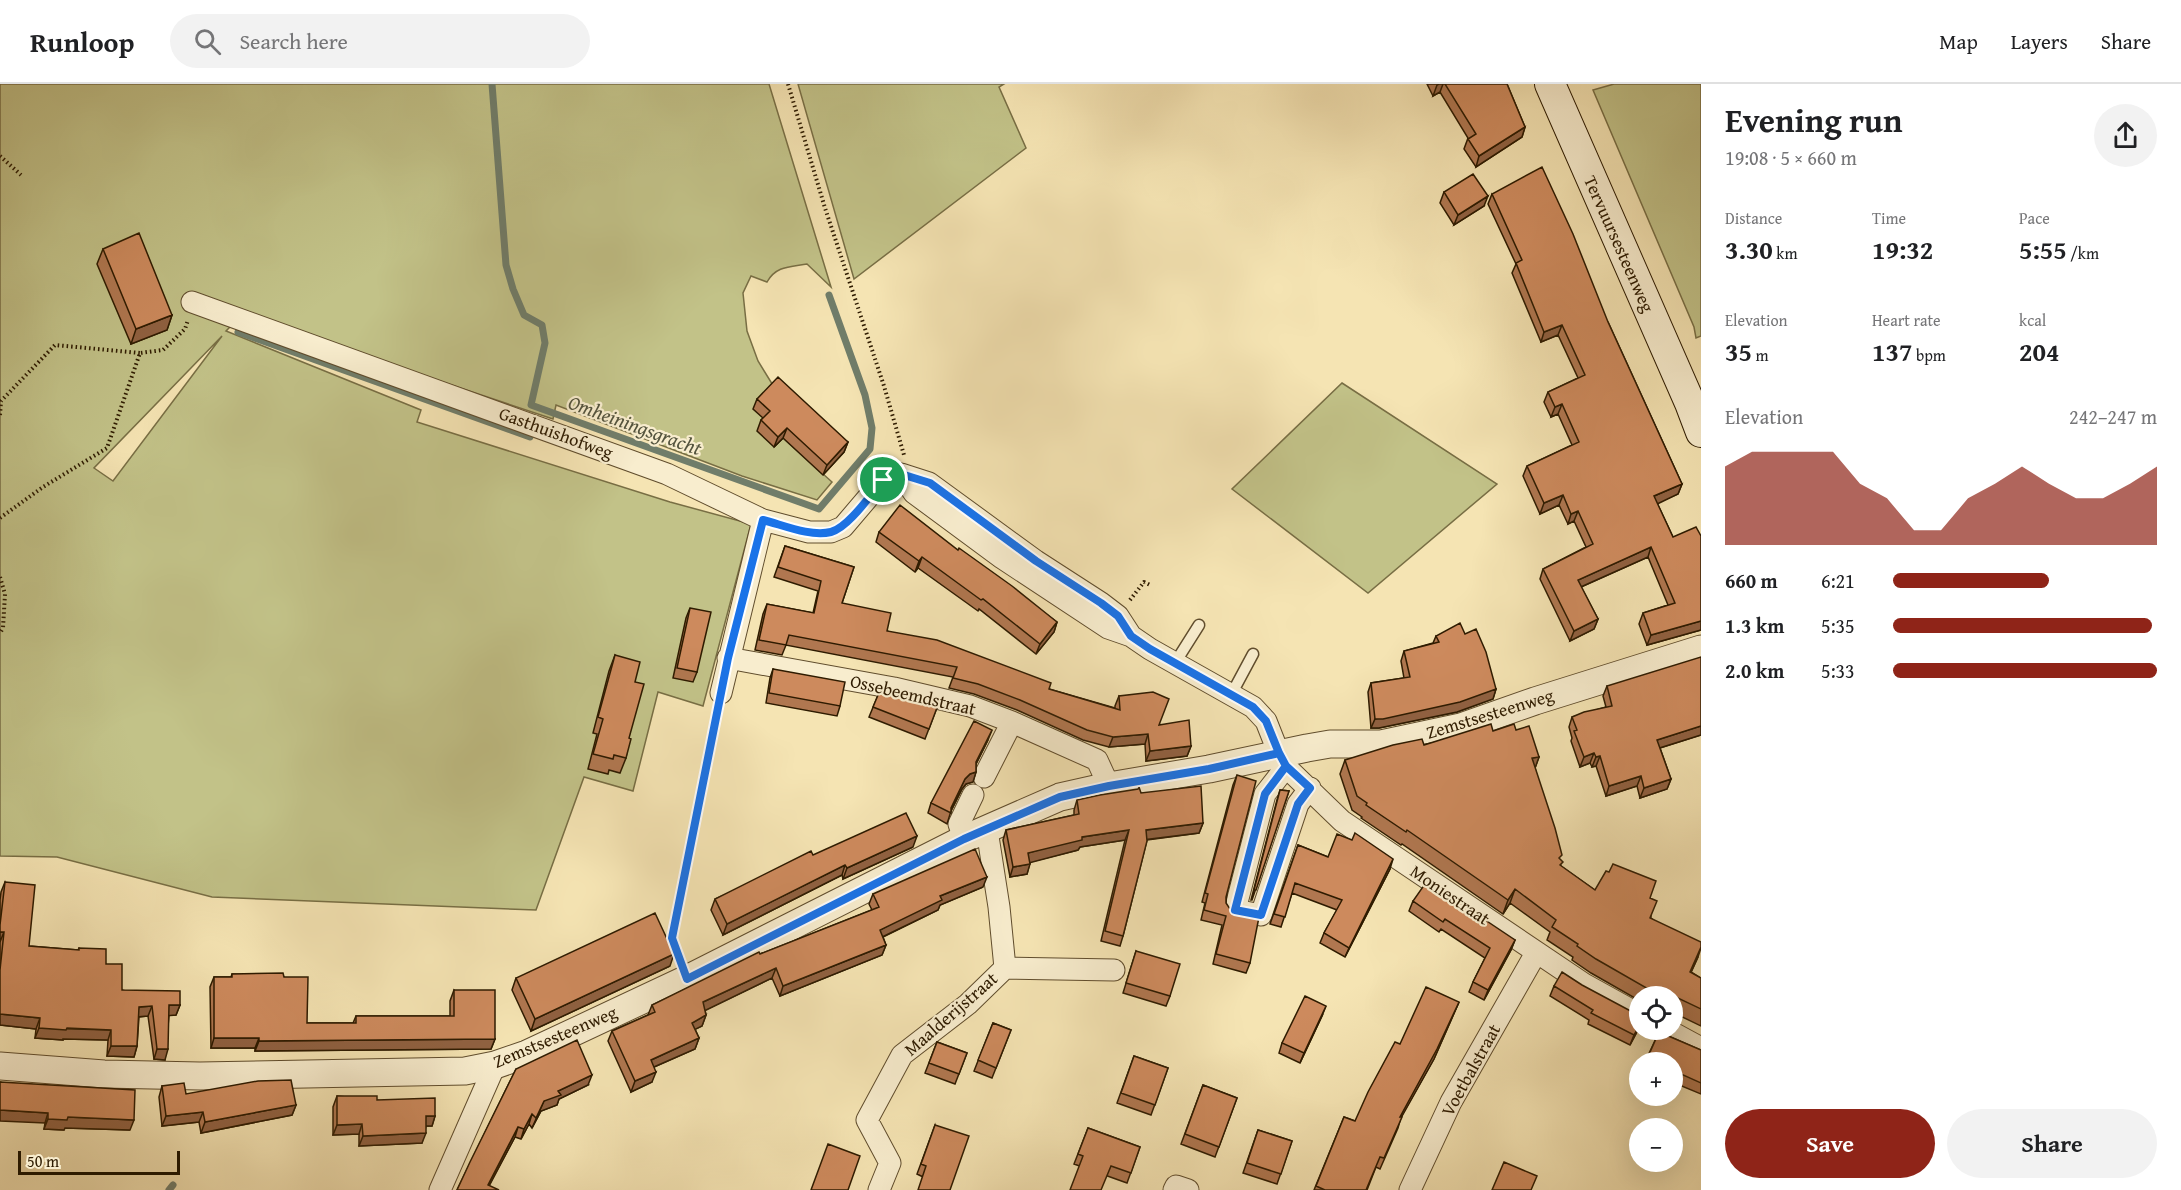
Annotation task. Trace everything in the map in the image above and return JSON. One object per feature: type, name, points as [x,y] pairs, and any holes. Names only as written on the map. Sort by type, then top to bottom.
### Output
[{"type":"main road","name":"Tervuursesteenweg","points":[[1550,84],[1696,413],[1701,432]]},
{"type":"street","name":"Gasthuishofweg","points":[[192,302],[668,474],[763,520],[810,532],[831,532],[843,527],[883,480],[901,474]]},
{"type":"street","points":[[901,474],[914,493],[942,502],[1069,592],[1118,616],[1131,636]]},
{"type":"street","points":[[721,693],[763,520]]},
{"type":"street","points":[[1069,592],[1108,628],[1131,636],[1253,707],[1266,721],[1283,760],[1265,794],[1235,910],[1261,915],[1298,804],[1310,788]]},
{"type":"street","name":"Zemstsesteenweg","points":[[0,1066],[104,1074],[200,1076],[465,1071],[495,1065],[526,1054],[687,979],[975,835],[1060,797],[1109,786],[1199,771],[1283,760],[1330,744],[1381,744],[1461,727],[1701,649]]},
{"type":"street","name":"Ossebeemdstraat","points":[[728,658],[894,688],[970,706],[1097,760],[1109,786]]},
{"type":"street","points":[[975,835],[959,824],[1012,722]]},
{"type":"street","name":"Moniestraat","points":[[1283,760],[1342,821],[1536,953],[1584,984],[1629,1009]]},
{"type":"street","name":"Maalderijstraat","points":[[975,835],[999,907],[1005,968]]},
{"type":"street","name":"Voetbalstraat","points":[[1410,1190],[1452,1102],[1536,953]]},
{"type":"street","name":"Maalderijstraat","points":[[879,1190],[890,1163],[867,1120],[902,1055],[968,1004],[1005,968],[1114,970]]},
{"type":"street","points":[[1683,1038],[1701,1048]]},
{"type":"street","points":[[440,1190],[495,1065]]},
{"type":"street","points":[[1174,1190],[1176,1186],[1188,1190]]},
{"type":"lane","points":[[1175,663],[1199,625]]},
{"type":"lane","points":[[1231,695],[1253,654]]},
{"type":"path","points":[[788,84],[904,455],[901,474]]},
{"type":"path","points":[[0,156],[21,175]]},
{"type":"path","points":[[0,415],[1,401],[55,345],[140,353],[163,350],[186,329],[192,302]]},
{"type":"path","points":[[0,518],[42,487],[107,448],[140,353]]},
{"type":"path","points":[[0,577],[5,594],[3,628],[0,633]]},
{"type":"path","points":[[1118,616],[1144,582],[1150,585]]},
{"type":"path","points":[[687,979],[672,938],[721,693]]},
{"type":"green space","points":[[0,84],[769,84],[831,287],[807,264],[779,270],[767,282],[751,276],[743,293],[747,331],[758,361],[774,387],[766,421],[774,447],[783,438],[832,482],[817,500],[742,476],[556,405],[553,419],[242,315],[226,331],[421,410],[417,422],[670,502],[751,524],[703,706],[658,692],[633,791],[584,777],[536,910],[212,897],[57,857],[0,856]],"holes":[[[222,336],[113,481],[94,468]]]},
{"type":"green space","points":[[798,84],[1004,84],[999,87],[1026,148],[854,279]]},
{"type":"green space","points":[[1614,84],[1701,84],[1701,336],[1696,338],[1694,327],[1593,90]]},
{"type":"green space","points":[[1342,383],[1497,484],[1368,593],[1232,489]]},
{"type":"building","points":[[1445,84],[1507,84],[1525,127],[1479,156],[1468,139],[1476,134]]},
{"type":"building","points":[[1542,167],[1573,234],[1608,322],[1682,484],[1654,496],[1673,537],[1696,527],[1701,536],[1701,621],[1651,635],[1643,613],[1675,603],[1651,547],[1578,580],[1598,619],[1574,631],[1543,569],[1593,544],[1578,511],[1571,514],[1563,495],[1544,503],[1527,466],[1579,442],[1562,404],[1555,407],[1548,392],[1585,375],[1562,325],[1544,332],[1516,263],[1522,260],[1492,194]]},
{"type":"building","points":[[1473,174],[1488,196],[1458,215],[1444,192]]},
{"type":"building","points":[[139,233],[172,315],[136,329],[103,249]]},
{"type":"building","points":[[778,377],[848,442],[827,465],[787,428],[778,437],[761,420],[770,411],[757,399]]},
{"type":"building","points":[[900,505],[958,550],[959,548],[1012,586],[1057,622],[1040,644],[983,599],[981,600],[922,557],[919,561],[879,532]]},
{"type":"building","points":[[785,546],[854,567],[842,603],[891,613],[887,631],[937,640],[1051,683],[1049,689],[1120,710],[1119,696],[1153,692],[1169,699],[1159,725],[1189,720],[1191,746],[1150,751],[1148,734],[1113,737],[1087,730],[1020,700],[978,684],[953,678],[957,667],[789,635],[786,645],[759,640],[767,604],[814,613],[821,581],[778,567]]},
{"type":"building","points":[[690,608],[711,612],[697,672],[677,668]]},
{"type":"building","points":[[1460,623],[1465,634],[1476,629],[1486,652],[1496,689],[1460,702],[1375,719],[1371,683],[1410,677],[1404,651],[1439,642],[1436,636]]},
{"type":"building","points":[[615,655],[640,662],[635,682],[644,684],[629,738],[631,739],[626,758],[614,755],[613,759],[593,754],[603,719],[598,717]]},
{"type":"building","points":[[1701,657],[1701,726],[1657,740],[1671,779],[1644,788],[1641,776],[1609,786],[1600,756],[1596,757],[1594,753],[1584,757],[1574,731],[1577,730],[1572,717],[1612,706],[1607,686]]},
{"type":"building","points":[[773,669],[845,682],[840,706],[769,693]]},
{"type":"building","points":[[881,688],[905,693],[938,705],[929,729],[873,707]]},
{"type":"building","points":[[974,721],[992,730],[976,762],[976,772],[965,779],[951,808],[951,813],[931,803]]},
{"type":"building","points":[[1491,724],[1493,731],[1514,724],[1516,730],[1529,726],[1539,757],[1532,758],[1562,855],[1559,858],[1563,862],[1560,865],[1595,890],[1613,864],[1656,881],[1650,898],[1657,901],[1650,918],[1701,942],[1690,972],[1701,978],[1701,1009],[1683,1000],[1683,986],[1643,986],[1596,959],[1552,927],[1556,920],[1515,889],[1508,900],[1407,830],[1406,832],[1366,805],[1367,803],[1357,796],[1345,760],[1393,745],[1422,739],[1424,745]]},
{"type":"building","points":[[1237,775],[1256,781],[1226,903],[1236,913],[1259,917],[1250,963],[1216,954],[1226,916],[1204,910],[1208,894],[1205,893]]},
{"type":"building","points":[[1201,786],[1203,823],[1146,830],[1147,841],[1123,936],[1105,931],[1129,830],[1082,837],[1082,840],[1028,853],[1030,864],[1013,867],[1006,830],[1079,814],[1077,800],[1139,787],[1141,793]]},
{"type":"building","points":[[1280,790],[1289,791],[1256,890],[1254,890]]},
{"type":"building","points":[[906,813],[917,836],[847,868],[845,865],[727,924],[715,899],[811,851],[813,855]]},
{"type":"building","points":[[1355,833],[1393,859],[1349,948],[1324,933],[1342,900],[1295,883],[1285,917],[1274,914],[1298,845],[1328,857],[1337,834],[1352,840]]},
{"type":"building","points":[[975,849],[987,877],[940,896],[942,900],[880,930],[886,945],[783,986],[776,968],[703,1002],[706,1015],[692,1023],[699,1038],[651,1060],[656,1072],[635,1081],[612,1031],[655,1012],[652,1005],[759,952],[760,954],[879,907],[873,894]]},
{"type":"building","points":[[1427,881],[1515,940],[1488,990],[1473,982],[1490,948],[1445,919],[1443,922],[1413,901]]},
{"type":"building","points":[[5,882],[35,885],[29,946],[79,950],[79,948],[106,949],[106,964],[122,964],[122,990],[180,991],[180,1005],[169,1005],[168,1049],[157,1049],[152,1006],[139,1007],[137,1046],[111,1046],[111,1030],[39,1028],[40,1018],[0,1014],[0,970],[4,932],[0,932],[0,925]]},
{"type":"building","points":[[655,913],[674,954],[535,1019],[516,978]]},
{"type":"building","points":[[1136,951],[1180,964],[1170,996],[1126,983]]},
{"type":"building","points":[[1562,972],[1629,1010],[1629,1032],[1591,1013],[1593,1010],[1554,986]]},
{"type":"building","points":[[283,973],[284,977],[308,977],[307,1023],[356,1023],[356,1016],[454,1016],[454,990],[495,990],[495,1039],[259,1041],[259,1038],[214,1038],[214,977],[232,977],[232,974]]},
{"type":"building","points":[[1426,987],[1459,1002],[1437,1049],[1400,1117],[1402,1117],[1384,1158],[1380,1157],[1366,1190],[1325,1190],[1316,1186],[1344,1117],[1355,1121],[1395,1042],[1400,1044]]},
{"type":"building","points":[[1305,996],[1326,1006],[1304,1053],[1282,1043]]},
{"type":"building","points":[[993,1023],[1011,1030],[996,1068],[978,1060]]},
{"type":"building","points":[[577,1040],[592,1075],[558,1091],[561,1095],[544,1101],[536,1118],[532,1114],[524,1129],[518,1127],[488,1185],[499,1190],[457,1190],[516,1069]]},
{"type":"building","points":[[1655,1040],[1678,1040],[1701,1050],[1701,1083],[1683,1075],[1683,1052],[1650,1052]]},
{"type":"building","points":[[937,1042],[967,1053],[959,1074],[929,1063]]},
{"type":"building","points":[[1134,1056],[1168,1068],[1155,1105],[1121,1093]]},
{"type":"building","points":[[291,1080],[296,1105],[205,1122],[203,1112],[166,1116],[162,1086],[184,1083],[186,1094],[258,1081]]},
{"type":"building","points":[[0,1082],[135,1090],[134,1120],[68,1117],[67,1120],[48,1119],[48,1113],[0,1110]]},
{"type":"building","points":[[1203,1085],[1237,1098],[1219,1147],[1185,1134]]},
{"type":"building","points":[[337,1096],[377,1096],[377,1100],[435,1098],[435,1116],[426,1116],[426,1133],[363,1136],[362,1124],[337,1125]]},
{"type":"building","points":[[935,1125],[969,1136],[950,1190],[918,1190],[926,1166],[921,1164]]},
{"type":"building","points":[[1088,1128],[1140,1147],[1131,1173],[1111,1166],[1101,1190],[1070,1190],[1083,1156],[1078,1154]]},
{"type":"building","points":[[1258,1130],[1292,1141],[1281,1174],[1247,1163]]},
{"type":"building","points":[[828,1144],[860,1156],[848,1190],[811,1190]]},
{"type":"building","points":[[1504,1162],[1537,1176],[1531,1190],[1492,1190]]},
{"type":"waterway","name":"Omheiningsgracht","points":[[492,84],[506,265],[524,315],[542,325],[545,343],[531,405],[819,509],[870,449],[872,428],[865,395],[829,295]]},
{"type":"waterway","points":[[238,332],[530,437]]},
{"type":"waterway","points":[[169,1190],[173,1185]]},
{"type":"route","points":[[883,480],[843,527],[831,532],[810,532],[763,520],[728,658],[672,938],[687,979],[964,839],[1060,797],[1209,769],[1279,753],[1286,766],[1265,794],[1235,910],[1261,915],[1298,804],[1310,788],[1286,766],[1266,721],[1253,707],[1131,636],[1118,616],[1101,603],[1036,561],[930,483],[901,474],[883,480]]}]
